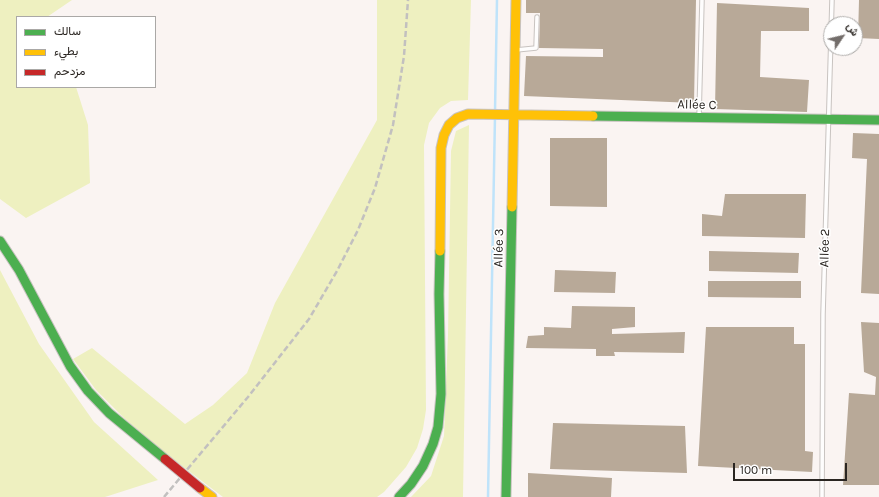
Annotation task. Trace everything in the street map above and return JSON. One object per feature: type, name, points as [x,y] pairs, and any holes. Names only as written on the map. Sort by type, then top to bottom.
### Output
[{"type":"street","name":"Allée 3","points":[[506,497],[512,114],[516,0]]},
{"type":"street","name":"Allée C","points":[[399,497],[411,484],[423,466],[433,444],[438,427],[441,394],[439,294],[441,148],[444,135],[449,125],[457,118],[468,114],[512,114],[879,120]]},
{"type":"street","points":[[0,241],[19,270],[61,349],[88,391],[109,413],[212,497]]},
{"type":"lane","points":[[699,118],[702,0]]},
{"type":"lane","name":"Allée 2","points":[[822,497],[823,314],[832,0]]},
{"type":"lane","points":[[515,50],[536,48],[537,17]]},
{"type":"green space","points":[[0,0],[72,0],[48,16],[16,16],[16,88],[76,88],[88,125],[90,183],[26,218],[0,199]]},
{"type":"green space","points":[[377,0],[471,0],[468,100],[451,101],[440,108],[429,123],[424,145],[426,410],[423,429],[417,448],[406,467],[384,492],[377,497],[223,497],[165,453],[125,419],[96,390],[73,359],[92,348],[185,424],[213,405],[247,373],[275,303],[377,120]]},
{"type":"green space","points":[[469,125],[463,497],[411,497],[431,476],[444,436],[448,335],[451,151],[456,131]]},
{"type":"green space","points":[[0,270],[39,344],[94,422],[158,480],[105,497],[0,497]]},
{"type":"building","points":[[526,0],[696,0],[694,103],[524,96],[526,56],[603,57],[603,49],[539,48],[540,13],[526,13]]},
{"type":"building","points":[[859,0],[879,0],[879,39],[863,38],[863,16],[859,16]]},
{"type":"building","points":[[717,3],[809,8],[809,31],[761,31],[760,77],[809,80],[807,112],[715,109]]},
{"type":"building","points":[[853,133],[879,134],[879,294],[861,293],[867,159],[852,158]]},
{"type":"building","points":[[550,138],[607,138],[607,207],[550,206]]},
{"type":"building","points":[[725,194],[806,194],[805,238],[702,236],[702,214],[722,216]]},
{"type":"building","points":[[709,251],[799,253],[798,273],[709,271]]},
{"type":"building","points":[[555,270],[616,272],[615,293],[554,292]]},
{"type":"building","points":[[708,281],[801,281],[801,298],[708,297]]},
{"type":"building","points":[[572,306],[635,307],[635,327],[612,329],[612,334],[685,332],[684,353],[614,352],[615,356],[596,356],[596,349],[526,348],[528,336],[544,335],[544,327],[571,328]]},
{"type":"building","points":[[861,322],[879,323],[879,485],[843,485],[849,393],[875,395],[876,377],[864,372]]},
{"type":"building","points":[[706,327],[794,327],[794,344],[805,344],[805,451],[813,452],[812,472],[698,466]]},
{"type":"building","points":[[553,423],[685,426],[687,473],[550,469]]},
{"type":"building","points":[[528,473],[612,478],[611,497],[528,497]]},
{"type":"waterway","points":[[495,111],[497,0]]},
{"type":"waterway","points":[[488,497],[495,116]]},
{"type":"railway","points":[[164,497],[248,397],[309,319],[337,271],[358,230],[375,188],[393,125],[404,56],[408,0]]},
{"type":"traffic: fast","points":[[593,116],[879,120]]},
{"type":"traffic: fast","points":[[506,497],[512,207]]},
{"type":"traffic: fast","points":[[0,241],[19,270],[70,366],[88,391],[109,413],[165,459]]},
{"type":"traffic: fast","points":[[399,497],[411,484],[423,466],[433,444],[438,427],[441,394],[439,294],[440,251]]},
{"type":"traffic: slow","points":[[512,207],[516,0]]},
{"type":"traffic: slow","points":[[440,251],[441,148],[444,135],[449,125],[457,118],[468,114],[593,116]]},
{"type":"traffic: slow","points":[[200,488],[212,497]]},
{"type":"traffic: jam","points":[[165,459],[200,488]]}]
